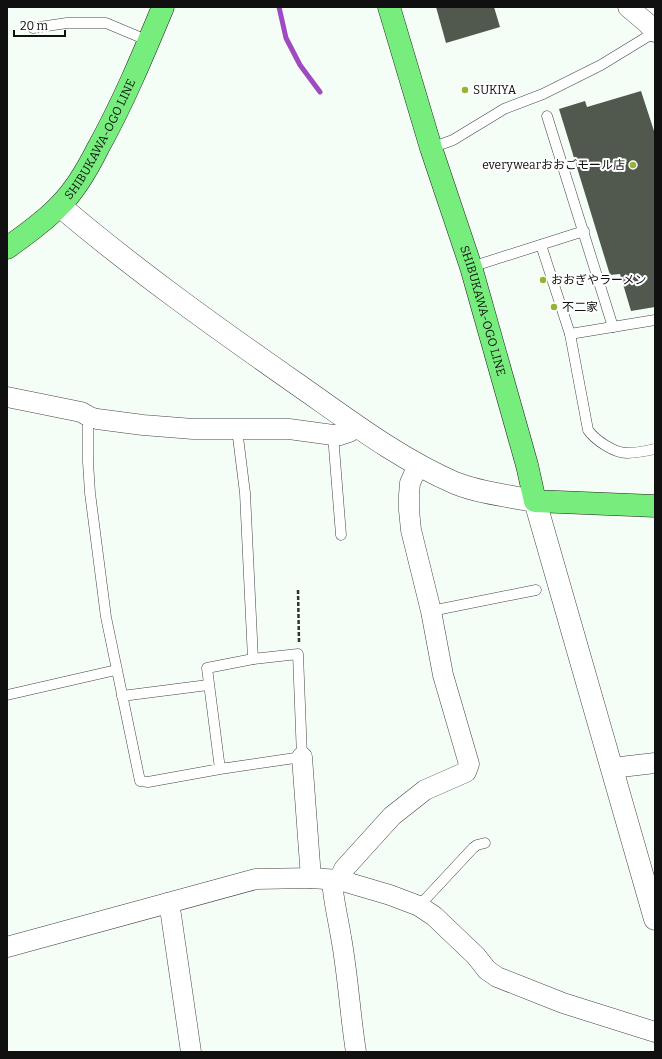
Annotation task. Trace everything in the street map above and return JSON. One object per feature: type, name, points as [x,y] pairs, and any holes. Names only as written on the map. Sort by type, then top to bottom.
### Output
[{"type":"main road","name":"SHIBUKAWA-OGO LINE","points":[[7,248],[60,206],[88,167],[118,110],[163,7]]},
{"type":"main road","name":"SHIBUKAWA-OGO LINE","points":[[389,7],[431,148],[471,268],[527,465],[535,502]]},
{"type":"main road","points":[[535,502],[655,506]]},
{"type":"street","points":[[628,7],[655,32]]},
{"type":"street","points":[[60,206],[106,245],[357,427],[418,465],[463,486],[535,502],[655,919]]},
{"type":"street","points":[[7,397],[82,412],[90,417],[143,425],[193,429],[289,429],[333,435],[340,435],[349,432],[357,427]]},
{"type":"street","points":[[356,1052],[342,942],[334,897],[336,880],[344,869],[392,816],[426,790],[466,772],[468,764],[445,682],[431,611],[411,530],[408,510],[410,483],[418,465]]},
{"type":"street","points":[[302,758],[311,878]]},
{"type":"street","points":[[612,768],[655,763]]},
{"type":"street","points":[[7,947],[256,879],[311,878],[336,880],[384,893],[419,906],[434,916],[476,956],[487,970],[497,977],[562,1003],[655,1032]]},
{"type":"street","points":[[168,903],[191,1052]]},
{"type":"lane","points":[[33,28],[67,23],[106,23],[149,41]]},
{"type":"lane","points":[[431,148],[453,140],[504,109],[543,94],[601,65],[655,32]]},
{"type":"lane","points":[[547,116],[613,327]]},
{"type":"lane","points":[[471,268],[584,231]]},
{"type":"lane","points":[[541,245],[570,334],[588,430],[592,437],[601,443],[622,452],[631,453],[655,449]]},
{"type":"lane","points":[[570,334],[655,320]]},
{"type":"lane","points":[[90,417],[87,448],[90,493],[106,617],[140,781],[148,782],[220,769],[302,758],[298,654],[253,659],[207,668],[220,769]]},
{"type":"lane","points":[[237,429],[245,493],[253,659]]},
{"type":"lane","points":[[333,435],[341,535]]},
{"type":"lane","points":[[431,611],[536,590]]},
{"type":"lane","points":[[7,695],[116,670]]},
{"type":"lane","points":[[122,696],[208,685]]},
{"type":"lane","points":[[419,906],[473,848],[477,845],[485,843]]},
{"type":"path","points":[[298,590],[298,654]]},
{"type":"building","points":[[436,7],[494,7],[500,27],[446,43]]},
{"type":"building","points":[[641,91],[655,134],[655,307],[631,311],[620,274],[610,275],[559,109],[585,101],[587,107]]},
{"type":"waterway","points":[[279,7],[286,38],[300,65],[320,92]]},
{"type":"place","name":"SUKIYA","points":[[465,90]]},
{"type":"place","name":"everywearおおごモール店","points":[[633,165]]},
{"type":"place","name":"おおぎやラーメン","points":[[543,280]]},
{"type":"place","name":"不二家","points":[[554,307]]}]
